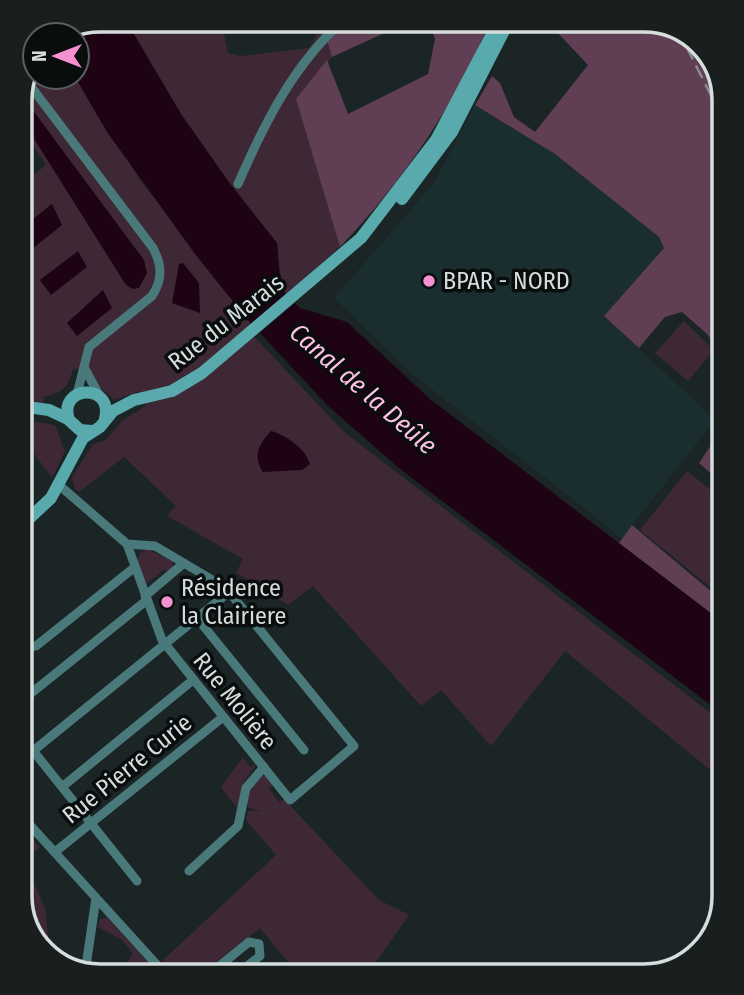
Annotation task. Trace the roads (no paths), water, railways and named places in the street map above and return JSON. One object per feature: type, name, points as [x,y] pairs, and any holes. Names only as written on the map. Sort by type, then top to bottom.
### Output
[{"type":"street","points":[[238,184],[263,129],[300,67],[330,32]]},
{"type":"street","name":"Rue du Marais","points":[[361,238],[436,141],[493,32]]},
{"type":"street","name":"Rue du Marais","points":[[106,419],[129,401],[176,389],[234,347],[361,238],[410,191],[437,155],[463,112],[503,32]]},
{"type":"street","points":[[34,91],[153,248],[160,266],[159,284],[152,296],[93,344],[85,354],[75,396],[67,408],[72,456]]},
{"type":"street","points":[[32,517],[44,506],[59,485],[83,438],[106,419],[107,410],[90,383],[83,364]]},
{"type":"street","points":[[32,407],[60,405],[87,391],[101,397]]},
{"type":"street","name":"Rue du Marais","points":[[101,397],[129,401]]},
{"type":"street","points":[[38,408],[70,422],[80,430],[92,431]]},
{"type":"street","points":[[59,485],[127,544],[151,544],[229,592],[33,751],[137,881]]},
{"type":"street","name":"Rue Molière","points":[[127,544],[165,644],[290,800],[354,746],[229,592]]},
{"type":"street","points":[[32,692],[184,563]]},
{"type":"street","points":[[32,646],[36,646],[135,567]]},
{"type":"street","points":[[197,618],[304,750]]},
{"type":"street","points":[[62,787],[193,680]]},
{"type":"street","name":"Rue Pierre Curie","points":[[55,852],[223,717]]},
{"type":"street","points":[[189,871],[239,826],[246,788],[264,767]]},
{"type":"street","points":[[32,827],[156,964]]},
{"type":"street","points":[[87,962],[96,898]]},
{"type":"street","points":[[222,964],[249,942],[259,944],[260,956],[250,964]]},
{"type":"water","points":[[133,32],[181,114],[228,181],[277,243],[281,288],[286,294],[251,324],[195,254],[107,132],[83,91],[91,91],[91,33]]},
{"type":"water","points":[[32,109],[144,260],[147,273],[139,288],[133,289],[126,285],[32,136]]},
{"type":"water","points":[[52,204],[62,225],[32,249],[32,220]]},
{"type":"water","points":[[78,251],[87,267],[51,295],[40,280]]},
{"type":"water","points":[[183,263],[199,283],[200,313],[172,303],[179,264]]},
{"type":"water","points":[[103,290],[112,308],[77,336],[67,323]]},
{"type":"water","name":"Canal de la Deûle","points":[[295,303],[300,308],[347,322],[430,399],[712,614],[712,706],[400,469],[328,406],[260,333]]},
{"type":"water","points":[[271,431],[295,443],[310,464],[302,470],[263,472],[258,461],[258,450]]},
{"type":"railway","points":[[686,46],[712,97]]},
{"type":"place","name":"BPAR - NORD","points":[[429,281]]},
{"type":"place","name":"Résidence la Clairiere","points":[[167,602]]}]
